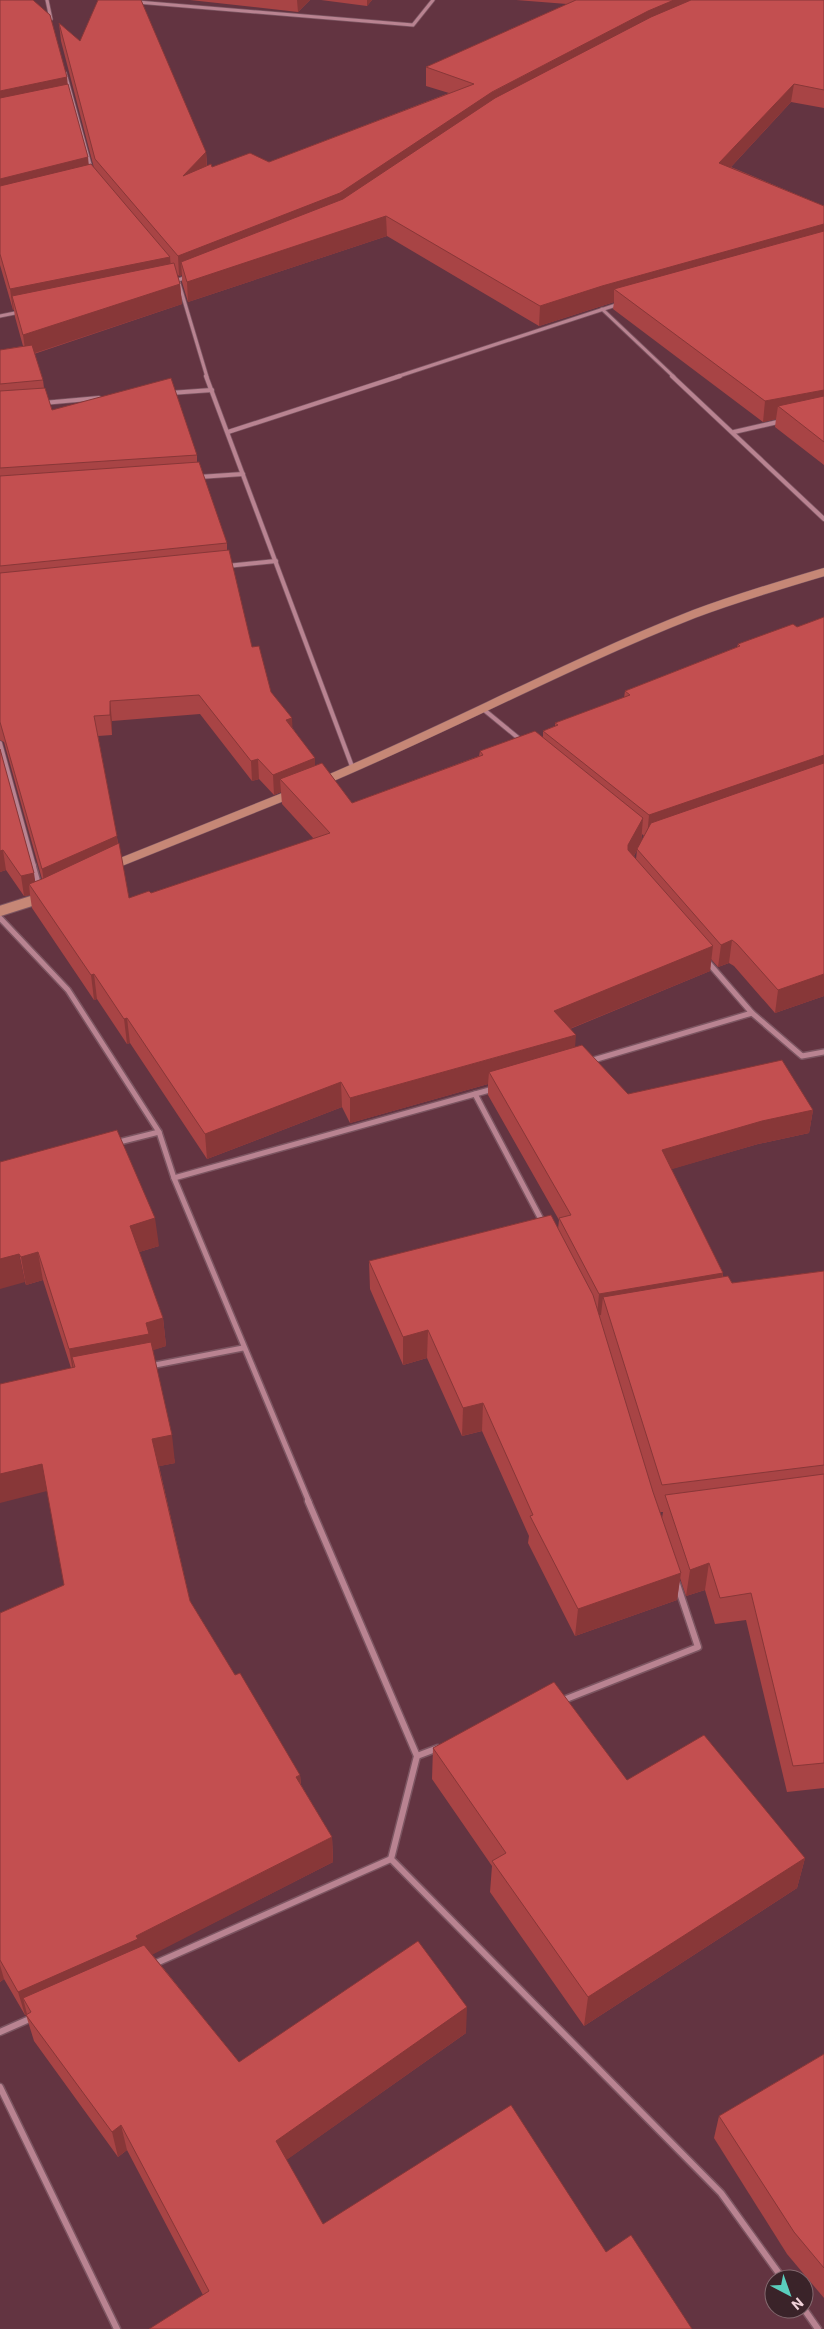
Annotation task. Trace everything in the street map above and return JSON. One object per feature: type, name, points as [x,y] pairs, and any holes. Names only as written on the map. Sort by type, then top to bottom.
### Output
[{"type":"main road","points":[[308,787],[354,769],[617,647],[685,618],[755,592],[824,572]]},
{"type":"main road","points":[[100,871],[299,791]]},
{"type":"main road","points":[[0,911],[47,896]]},
{"type":"street","points":[[47,0],[52,22]]},
{"type":"street","points":[[137,2],[414,25],[433,0]]},
{"type":"street","points":[[65,70],[92,171]]},
{"type":"street","points":[[64,101],[73,99]]},
{"type":"street","points":[[172,273],[178,280],[202,364],[354,769]]},
{"type":"street","points":[[169,282],[196,273]]},
{"type":"street","points":[[228,432],[621,303]]},
{"type":"street","points":[[602,308],[824,519]]},
{"type":"street","points":[[0,316],[28,310]]},
{"type":"street","points":[[164,394],[212,390]]},
{"type":"street","points":[[38,403],[106,398]]},
{"type":"street","points":[[734,432],[788,420]]},
{"type":"street","points":[[195,477],[243,474]]},
{"type":"street","points":[[217,567],[276,561]]},
{"type":"street","points":[[483,709],[528,746]]},
{"type":"street","points":[[0,743],[47,896]]},
{"type":"street","points":[[0,918],[68,990],[159,1132],[174,1178],[243,1348],[416,1756],[391,1859]]},
{"type":"street","points":[[701,954],[752,1013],[802,1056],[824,1052]]},
{"type":"street","points":[[580,1064],[752,1013]]},
{"type":"street","points":[[174,1178],[504,1086]]},
{"type":"street","points":[[475,1094],[544,1225]]},
{"type":"street","points":[[112,1144],[159,1132]]},
{"type":"street","points":[[146,1367],[243,1348]]},
{"type":"street","points":[[553,1704],[698,1647],[673,1573]]},
{"type":"street","points":[[416,1756],[444,1746]]},
{"type":"street","points":[[146,1967],[391,1859]]},
{"type":"street","points":[[391,1859],[721,2193],[776,2269]]},
{"type":"street","points":[[1,2030],[38,2015]]},
{"type":"street","points":[[0,2087],[117,2329]]},
{"type":"building","points":[[0,0],[33,0],[50,15],[67,77],[0,91]]},
{"type":"building","points":[[98,0],[141,0],[206,152],[183,176],[211,164],[212,167],[250,153],[269,162],[474,84],[426,67],[576,0],[674,0],[648,11],[492,92],[340,193],[178,256],[95,159],[59,23],[80,41]]},
{"type":"building","points":[[691,0],[824,0],[824,90],[794,84],[719,163],[824,206],[824,224],[602,286],[540,306],[386,216],[187,282],[181,262],[343,199],[495,98],[651,17]]},
{"type":"building","points":[[68,84],[88,157],[0,179],[0,98]]},
{"type":"building","points":[[91,164],[170,257],[10,289],[0,254],[0,186]]},
{"type":"building","points":[[824,231],[824,390],[765,401],[614,289]]},
{"type":"building","points":[[174,263],[180,284],[23,335],[12,296]]},
{"type":"building","points":[[32,345],[43,380],[0,384],[0,350]]},
{"type":"building","points":[[171,378],[197,455],[0,468],[0,391],[45,388],[52,410]]},
{"type":"building","points":[[824,396],[824,442],[778,406]]},
{"type":"building","points":[[199,462],[227,543],[0,566],[0,476]]},
{"type":"building","points":[[229,550],[252,647],[259,646],[271,692],[292,718],[286,720],[315,758],[273,775],[258,759],[251,761],[199,695],[110,701],[110,715],[94,716],[117,836],[42,869],[0,722],[0,573]]},
{"type":"building","points":[[824,617],[824,755],[649,815],[543,731],[558,725],[555,723],[630,695],[625,691],[740,646],[738,644],[793,624],[797,627]]},
{"type":"building","points":[[535,731],[643,818],[628,845],[628,850],[713,946],[554,1011],[576,1035],[350,1098],[341,1082],[205,1134],[127,1018],[124,1019],[94,974],[91,975],[29,884],[119,843],[129,898],[149,891],[151,893],[330,833],[280,779],[322,763],[352,803],[483,755],[480,751]]},
{"type":"building","points":[[0,749],[34,873],[21,876],[3,850],[0,851]]},
{"type":"building","points":[[824,763],[824,974],[778,990],[732,940],[721,945],[637,849],[651,823]]},
{"type":"building","points":[[582,1045],[628,1094],[782,1060],[813,1110],[762,1121],[662,1150],[723,1273],[599,1294],[559,1218],[571,1215],[489,1072]]},
{"type":"building","points":[[117,1130],[155,1218],[130,1226],[163,1318],[146,1323],[149,1334],[69,1349],[38,1252],[21,1257],[19,1254],[0,1259],[0,1162]]},
{"type":"building","points":[[551,1215],[593,1295],[653,1492],[681,1573],[578,1609],[530,1516],[533,1515],[483,1403],[463,1408],[428,1330],[403,1337],[369,1261]]},
{"type":"building","points":[[824,1271],[824,1465],[662,1485],[603,1297],[728,1276],[732,1283]]},
{"type":"building","points":[[151,1342],[172,1435],[152,1439],[190,1601],[235,1675],[240,1673],[300,1775],[296,1777],[332,1837],[136,1936],[138,1939],[18,1992],[0,1960],[0,1613],[64,1585],[42,1464],[0,1474],[0,1384],[75,1367],[72,1357]]},
{"type":"building","points":[[824,1474],[824,1763],[793,1766],[751,1593],[720,1598],[709,1563],[690,1570],[665,1495]]},
{"type":"building","points":[[554,1682],[627,1780],[704,1735],[805,1858],[588,1997],[492,1861],[506,1853],[433,1748]]},
{"type":"building","points":[[418,1941],[467,2007],[276,2141],[323,2224],[511,2105],[606,2252],[631,2235],[692,2329],[149,2329],[209,2291],[121,2125],[112,2132],[26,2015],[31,2012],[23,1998],[144,1945],[239,2062]]},
{"type":"building","points":[[824,2054],[824,2268],[794,2232],[719,2116]]}]
